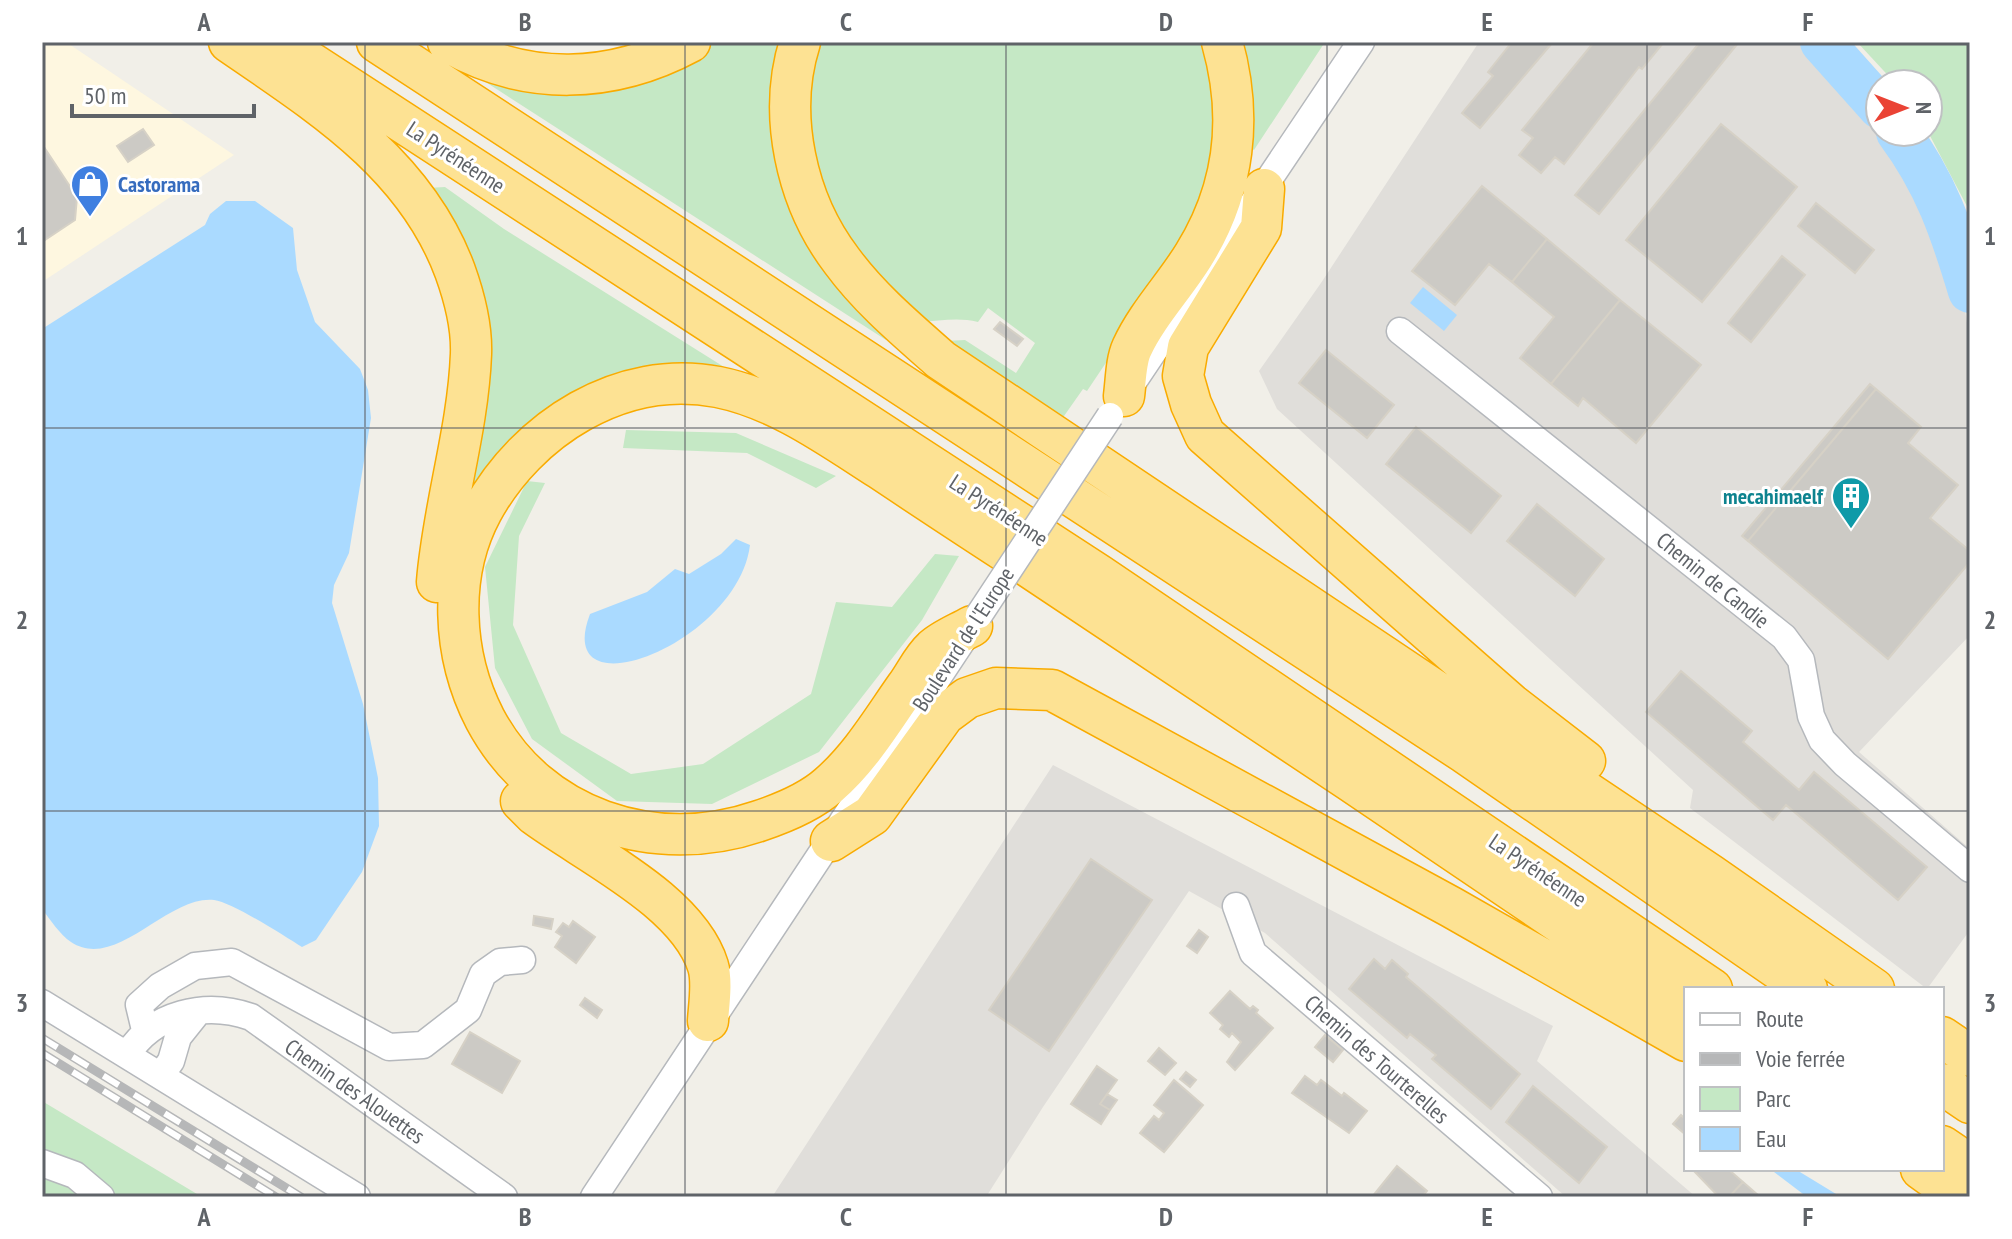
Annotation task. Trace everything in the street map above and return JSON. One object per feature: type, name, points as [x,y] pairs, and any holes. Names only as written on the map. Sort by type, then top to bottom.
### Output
[{"type":"highway","points":[[229,42],[319,104],[376,150],[422,205],[445,246],[464,296],[471,352],[439,561],[435,616],[441,661],[453,702],[480,757],[535,815],[664,905],[699,944],[710,969],[708,1021]]},
{"type":"highway","name":"La Pyrénéenne","points":[[279,42],[1099,575],[1709,987]]},
{"type":"highway","points":[[377,42],[1465,753],[1804,987]]},
{"type":"highway","points":[[448,42],[469,54],[513,70],[560,76],[609,73],[656,60],[690,42]]},
{"type":"highway","points":[[800,42],[791,70],[790,131],[809,202],[841,260],[887,312],[941,360],[1711,875],[1871,987]]},
{"type":"highway","points":[[1117,406],[1131,349],[1195,254],[1218,212],[1233,161],[1231,74],[1222,42]]},
{"type":"highway","points":[[1264,189],[1261,228],[1188,347],[1183,376],[1205,435],[1511,704],[1691,843],[1711,875]]},
{"type":"highway","points":[[975,621],[934,648],[855,760],[824,790],[783,813],[735,829],[695,835],[648,834],[608,825],[569,808],[515,758],[487,722],[466,673],[458,627],[461,564],[477,521],[498,482],[531,444],[573,413],[620,394],[669,385],[717,386],[764,402],[813,425],[1684,1007]]},
{"type":"highway","points":[[831,841],[872,815],[944,715],[967,698],[996,688],[1052,690],[1604,991],[1684,1040]]},
{"type":"highway","points":[[1944,1038],[1970,1056]]},
{"type":"highway","points":[[1944,1085],[1970,1103]]},
{"type":"highway","points":[[1944,1147],[1970,1165]]},
{"type":"highway","points":[[1924,1171],[1960,1197]]},
{"type":"street","name":"Boulevard de l'Europe","points":[[594,1197],[1361,42]]},
{"type":"street","name":"Chemin de Candie","points":[[1400,331],[1784,637],[1801,660],[1811,716],[1822,740],[1845,764],[1970,869]]},
{"type":"street","name":"Chemin des Tourterelles","points":[[1236,906],[1253,953],[1539,1197]]},
{"type":"street","points":[[127,1055],[145,1030],[139,1005],[160,986],[195,966],[232,962],[389,1047],[423,1045],[468,1010],[483,974],[500,962],[522,960]]},
{"type":"street","points":[[42,1003],[357,1197]]},
{"type":"street","name":"Chemin des Alouettes","points":[[145,1030],[172,1015],[213,1009],[251,1017],[504,1197]]},
{"type":"street","points":[[161,1075],[171,1061],[178,1037],[198,1012]]},
{"type":"street","points":[[42,1163],[75,1175],[101,1197]]},
{"type":"shaded area","name":"Castorama","points":[[42,42],[66,42],[234,155],[42,282]]},
{"type":"shaded area","points":[[1479,42],[1805,42],[1864,103],[1864,148],[1896,148],[1921,187],[1963,297],[1970,342],[1970,635],[1859,752],[1970,849],[1970,930],[1928,987],[1924,987],[1690,808],[1693,790],[1277,409],[1259,371],[1321,283]]},
{"type":"shaded area","points":[[1053,765],[1553,1026],[1537,1061],[1696,1197],[1566,1197],[1265,933],[1189,891],[986,1197],[772,1197]]},
{"type":"green space","points":[[716,42],[784,42],[773,103],[891,334],[886,340],[481,79],[504,83],[696,56]]},
{"type":"green space","points":[[815,42],[1206,42],[1218,145],[1197,227],[1087,391],[1083,389],[1057,426],[945,341],[965,340],[1016,373],[1035,343],[988,308],[978,322],[920,322],[865,264],[825,201],[804,111]]},
{"type":"green space","points":[[1237,42],[1325,42],[1254,150],[1248,147]]},
{"type":"green space","points":[[1857,42],[1970,42],[1970,212],[1936,148],[1944,148],[1944,68],[1881,68]]},
{"type":"green space","points":[[445,187],[504,229],[756,387],[605,392],[455,557],[482,397],[427,188]]},
{"type":"green space","points":[[626,430],[736,433],[836,476],[816,488],[747,453],[623,448]]},
{"type":"green space","points":[[527,481],[545,483],[519,536],[513,625],[561,733],[631,774],[703,764],[811,694],[836,602],[892,607],[935,554],[959,556],[922,620],[819,752],[712,804],[617,801],[532,739],[495,668],[485,567]]},
{"type":"green space","points":[[42,1101],[202,1197],[42,1197]]},
{"type":"water","points":[[226,201],[255,201],[293,228],[297,270],[315,322],[360,369],[368,390],[371,418],[349,553],[334,585],[332,603],[363,704],[378,778],[379,826],[362,872],[316,940],[302,947],[245,913],[214,900],[196,902],[178,909],[124,941],[88,949],[67,939],[42,909],[42,329],[205,225],[210,214]]},
{"type":"water","points":[[1423,287],[1457,315],[1444,331],[1410,303]]},
{"type":"water","points":[[736,539],[750,545],[738,581],[714,612],[684,637],[651,655],[620,663],[597,660],[585,644],[590,614],[647,592],[675,569],[689,574],[721,554]]},
{"type":"water","points":[[1773,1171],[1798,1171],[1841,1197],[1807,1197]]},
{"type":"building","points":[[1512,42],[1553,42],[1480,128],[1462,113],[1493,76],[1488,72]]},
{"type":"building","points":[[1594,42],[1664,42],[1642,69],[1639,67],[1564,164],[1555,157],[1541,173],[1519,155],[1533,138],[1522,130]]},
{"type":"building","points":[[1700,42],[1739,42],[1599,214],[1575,195]]},
{"type":"building","points":[[1721,124],[1797,187],[1702,302],[1626,240]]},
{"type":"building","points":[[143,129],[154,145],[128,162],[117,146]]},
{"type":"building","points":[[42,144],[77,197],[75,220],[42,242]]},
{"type":"building","points":[[1482,186],[1547,239],[1512,282],[1489,264],[1455,305],[1412,271]]},
{"type":"building","points":[[1816,203],[1874,250],[1855,273],[1798,226]]},
{"type":"building","points":[[1547,239],[1620,300],[1551,384],[1520,358],[1554,317],[1512,282]]},
{"type":"building","points":[[1782,256],[1805,275],[1751,342],[1728,323]]},
{"type":"building","points":[[1620,300],[1701,365],[1636,443],[1583,398],[1578,406],[1551,384]]},
{"type":"building","points":[[1000,322],[1023,339],[1017,346],[994,329]]},
{"type":"building","points":[[1326,350],[1394,405],[1367,438],[1299,383]]},
{"type":"building","points":[[1870,384],[1876,389],[1748,541],[1742,536]]},
{"type":"building","name":"mecahimaelf","points":[[1876,389],[1921,427],[1908,443],[1958,485],[1930,518],[1970,551],[1970,562],[1888,659],[1748,541]]},
{"type":"building","points":[[1416,427],[1501,496],[1471,533],[1386,464]]},
{"type":"building","points":[[1537,504],[1604,559],[1575,596],[1507,541]]},
{"type":"building","points":[[1681,671],[1752,731],[1743,742],[1799,790],[1814,772],[1927,867],[1898,900],[1786,805],[1773,820],[1646,712]]},
{"type":"building","points":[[1091,859],[1152,900],[1049,1051],[989,1010]]},
{"type":"building","points":[[534,916],[553,919],[551,929],[533,925]]},
{"type":"building","points":[[573,921],[595,937],[576,963],[555,947],[562,936],[556,932],[563,923],[569,927]]},
{"type":"building","points":[[1199,930],[1208,937],[1197,953],[1187,946]]},
{"type":"building","points":[[1374,959],[1385,969],[1392,960],[1408,974],[1406,977],[1520,1074],[1491,1109],[1432,1059],[1436,1055],[1410,1034],[1407,1038],[1349,989]]},
{"type":"building","points":[[1230,991],[1250,1009],[1253,1006],[1258,1010],[1256,1013],[1273,1028],[1235,1070],[1227,1062],[1241,1042],[1232,1033],[1229,1037],[1220,1029],[1223,1025],[1210,1013]]},
{"type":"building","points":[[585,998],[602,1010],[597,1018],[580,1005]]},
{"type":"building","points":[[470,1032],[520,1061],[502,1093],[452,1064]]},
{"type":"building","points":[[1325,1035],[1343,1050],[1333,1062],[1315,1047]]},
{"type":"building","points":[[1159,1048],[1176,1063],[1165,1075],[1148,1061]]},
{"type":"building","points":[[1097,1066],[1117,1080],[1100,1104],[1110,1110],[1101,1124],[1071,1104]]},
{"type":"building","points":[[1186,1072],[1196,1080],[1190,1087],[1180,1079]]},
{"type":"building","points":[[1305,1076],[1317,1085],[1321,1080],[1367,1111],[1349,1133],[1292,1093]]},
{"type":"building","points":[[1174,1080],[1203,1105],[1164,1152],[1140,1133],[1154,1116],[1159,1120],[1164,1113],[1154,1105]]},
{"type":"building","points":[[1533,1086],[1607,1147],[1579,1183],[1506,1122]]},
{"type":"building","points":[[1107,1094],[1117,1100],[1110,1110],[1100,1104]]},
{"type":"building","points":[[1681,1115],[1684,1118],[1684,1133],[1673,1124]]},
{"type":"building","points":[[1397,1166],[1427,1191],[1422,1197],[1372,1197]]},
{"type":"building","points":[[1694,1171],[1730,1171],[1743,1182],[1729,1197],[1719,1197]]},
{"type":"building","points":[[1743,1182],[1759,1196],[1759,1197],[1729,1197]]},
{"type":"waterway","points":[[1822,42],[1864,89]]},
{"type":"waterway","points":[[1909,148],[1942,208],[1970,291]]},
{"type":"railway","points":[[42,1038],[301,1197]]},
{"type":"railway","points":[[42,1053],[276,1197]]},
{"type":"place","name":"Castorama","points":[[90,218]]},
{"type":"place","name":"mecahimaelf","points":[[1851,530]]}]
